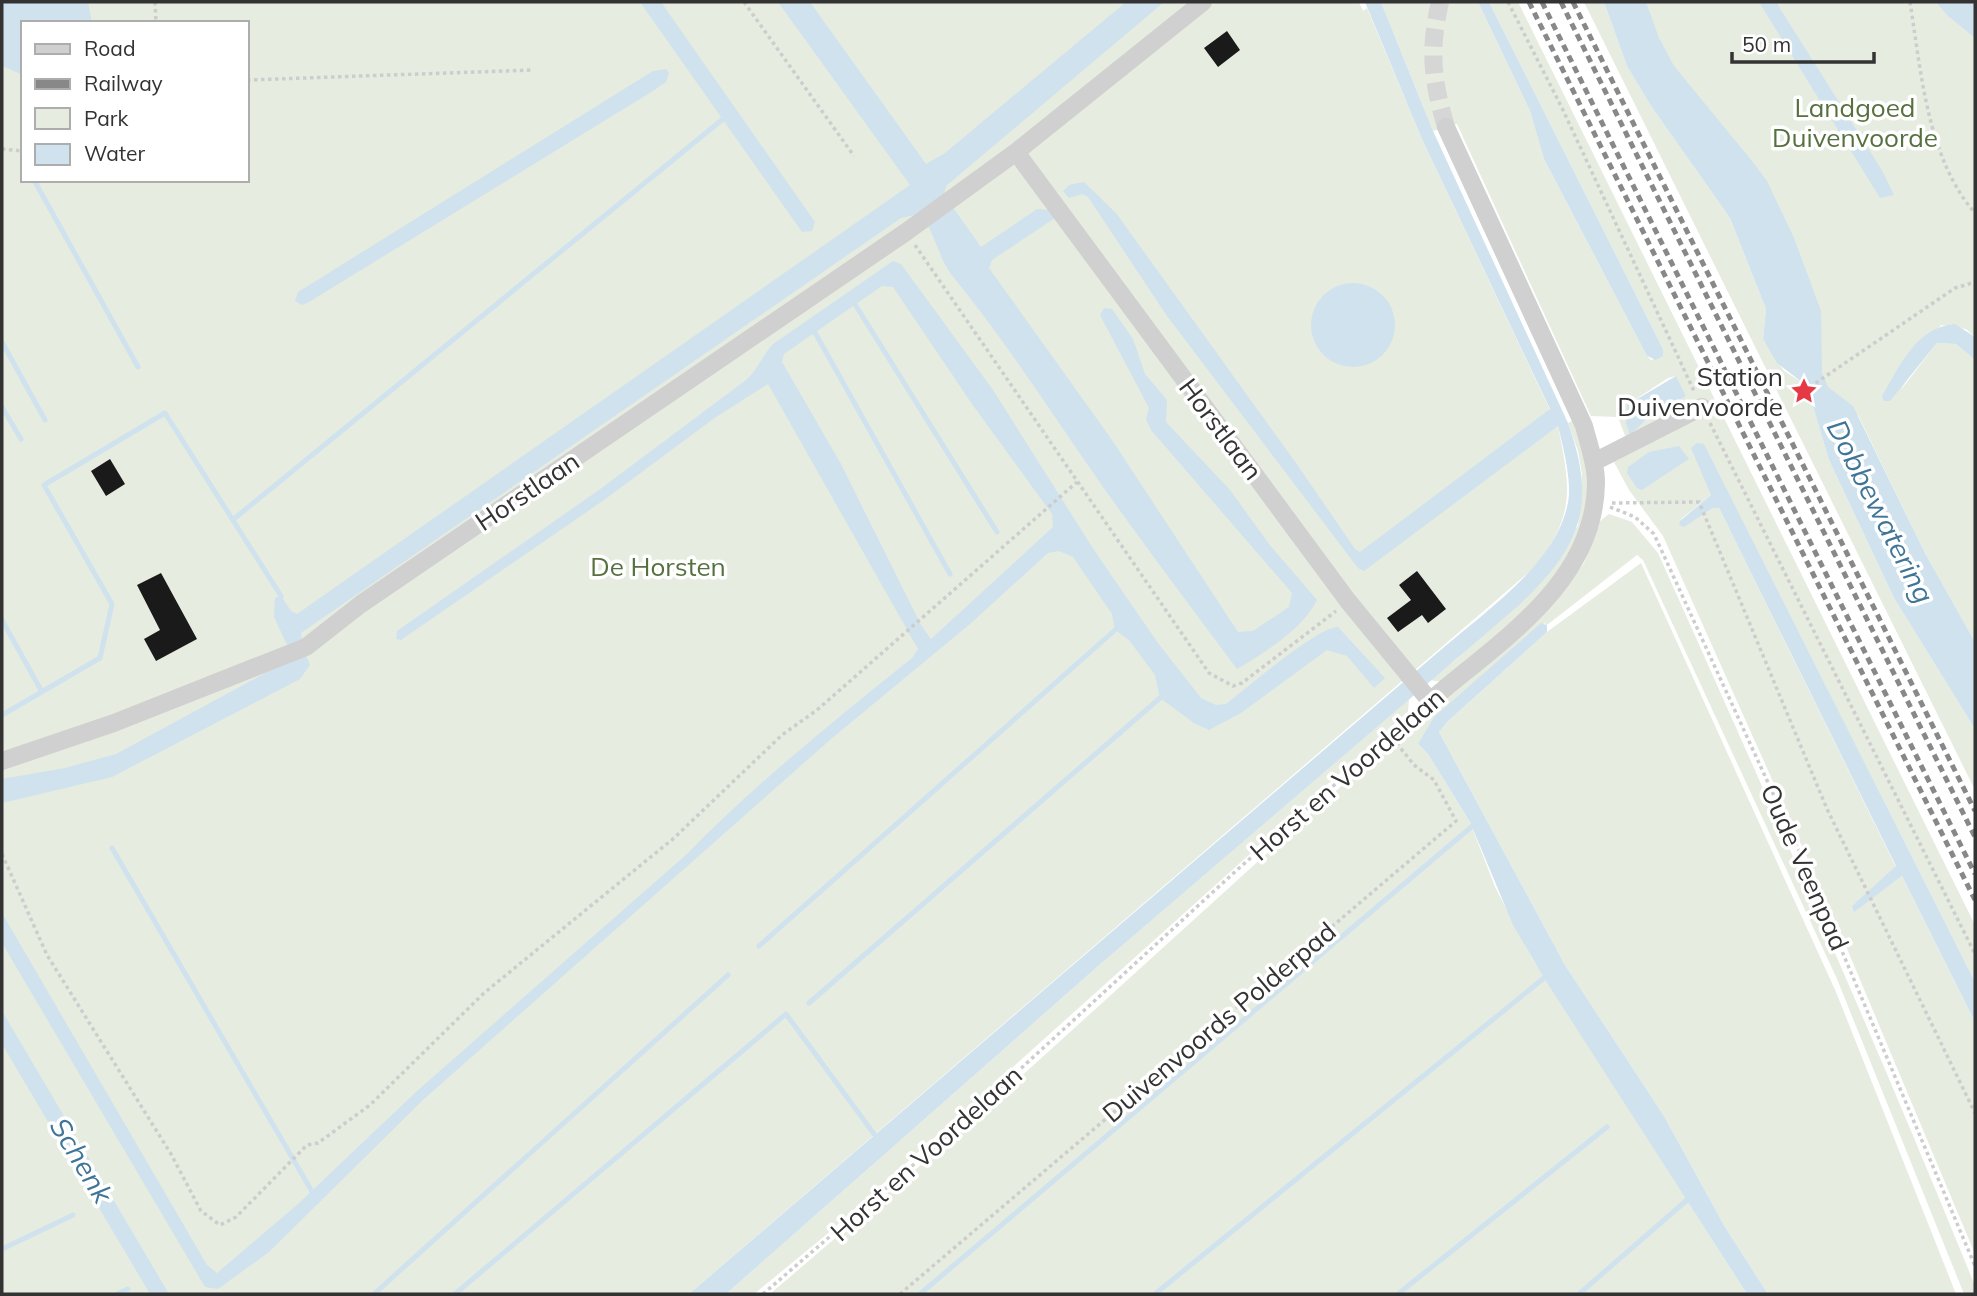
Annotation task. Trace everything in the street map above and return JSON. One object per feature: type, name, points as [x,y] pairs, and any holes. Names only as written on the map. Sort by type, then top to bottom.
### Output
[{"type":"street","name":"Horstlaan","points":[[2,761],[114,723],[306,647],[361,604],[950,201],[1016,152],[1203,2]]},
{"type":"street","name":"Horst en Voordelaan","points":[[1428,699],[1548,599],[1579,554],[1594,503],[1594,462],[1584,426],[1446,127]]},
{"type":"street","name":"Horstlaan","points":[[1016,152],[1348,601],[1428,699]]},
{"type":"street","points":[[1594,462],[1702,407]]},
{"type":"path","points":[[155,2],[156,21]]},
{"type":"path","points":[[744,2],[853,156]]},
{"type":"path","points":[[1508,2],[1568,120],[1702,407],[1975,954]]},
{"type":"path","points":[[1910,2],[1926,94],[1937,135],[1950,176],[1975,213]]},
{"type":"path","points":[[248,80],[533,71]]},
{"type":"path","points":[[2,149],[21,151]]},
{"type":"path","points":[[906,232],[1209,673],[1233,686],[1242,683],[1348,601]]},
{"type":"path","points":[[1804,391],[1955,288],[1975,282]]},
{"type":"path","points":[[2,854],[47,955],[171,1154],[201,1211],[220,1225],[236,1217],[299,1153],[370,1105],[484,993],[674,838],[782,735],[817,710],[906,629],[969,579],[1077,482]]},
{"type":"path","points":[[1594,503],[1699,502],[1827,809],[1868,887],[1975,1113]]},
{"type":"path","name":"Oude Veenpad","points":[[1594,503],[1635,517],[1654,534],[1803,859],[1975,1266]]},
{"type":"path","name":"Horst en Voordelaan","points":[[763,1294],[955,1129],[1238,869],[1391,736],[1428,699]]},
{"type":"path","name":"Duivenvoords Polderpad","points":[[900,1294],[1456,821],[1434,779],[1413,765],[1391,736]]},
{"type":"green space","name":"De Horsten","points":[[2,2],[1359,2],[1363,11],[1367,8],[1421,137],[1550,410],[1539,418],[1546,434],[1558,426],[1567,483],[1564,515],[1558,531],[1536,566],[689,1294],[2,1294]]},
{"type":"green space","points":[[1381,2],[1478,2],[1530,111],[1544,159],[1647,356],[1651,360],[1663,356],[1663,349],[1489,2],[1518,2],[1975,925],[1975,982],[1704,445],[1711,495],[1681,519],[1684,526],[1713,508],[1719,508],[1896,867],[1852,906],[1854,911],[1902,876],[1975,1022],[1975,1254],[1835,920],[1663,536],[1629,490],[1614,462],[1690,421],[1627,441],[1618,417],[1591,416],[1457,124],[1433,131]],"holes":[[[1676,376],[1648,419],[1633,430],[1627,405],[1668,378]]]},
{"type":"green space","points":[[1584,2],[1604,2],[1627,66],[1651,106],[1730,218],[1766,309],[1763,339],[1784,371],[1803,383],[1811,400],[1829,460],[1894,598],[1975,729],[1975,790]]},
{"type":"green space","name":"Landgoed Duivenvoorde","points":[[1626,2],[1975,2],[1975,337],[1966,329],[1941,325],[1900,391],[1937,343],[1956,344],[1975,360],[1975,642],[1925,553],[1858,415],[1844,424]]},
{"type":"green space","points":[[1572,421],[1586,464],[1587,503],[1577,539],[1558,571],[1533,602],[1504,630],[1442,682],[1430,680],[1458,658],[1578,526],[1582,474],[1578,451],[1568,423]]},
{"type":"green space","points":[[1609,514],[1632,522],[1658,553],[1859,1010],[1975,1286],[1975,1294],[1964,1294],[1837,979],[1643,560],[1637,555],[1547,625],[1545,623],[1418,744],[1428,754],[1470,822],[1495,887],[1532,958],[1747,1294],[770,1294],[972,1121],[1349,779],[1554,603],[1584,563],[1599,522]]},
{"type":"green space","points":[[1641,563],[1836,992],[1956,1294],[1768,1294],[1725,1227],[1664,1116],[1565,965],[1439,732],[1547,632]]},
{"type":"green space","points":[[1409,699],[1408,712],[826,1235],[754,1294],[726,1294],[1096,968]]},
{"type":"water","points":[[2,2],[88,2],[92,21],[21,21],[21,74],[2,66]]},
{"type":"water","points":[[640,2],[661,2],[815,222],[812,231],[802,232]]},
{"type":"water","points":[[778,2],[810,2],[926,164],[945,153],[1126,2],[1164,2],[946,186],[944,195],[981,247],[1037,209],[1049,210],[1055,218],[992,260],[989,268],[1112,440],[1238,632],[1253,631],[1289,607],[1292,593],[1151,430],[1146,419],[1149,408],[1100,315],[1104,308],[1112,309],[1133,339],[1145,374],[1167,400],[1166,422],[1230,490],[1269,544],[1317,600],[1302,621],[1282,639],[1237,669],[951,274],[929,227],[919,214],[901,218],[301,633],[303,649],[310,665],[300,679],[112,777],[2,803],[2,779],[65,768],[116,754],[293,658],[274,617],[275,598],[281,596],[291,611],[297,614],[910,185]]},
{"type":"water","points":[[1365,2],[1381,2],[1433,131],[1568,423],[1582,478],[1578,524],[1569,544],[1556,565],[1518,606],[1096,968],[726,1294],[689,1294],[1497,603],[1518,584],[1552,542],[1563,519],[1569,495],[1567,469],[1558,426],[1364,571],[1358,568],[1167,316],[1088,197],[1082,194],[1069,198],[1063,191],[1069,185],[1084,182],[1116,213],[1355,549],[1360,552],[1550,409],[1421,137]]},
{"type":"water","points":[[1478,2],[1489,2],[1663,349],[1663,356],[1656,360],[1647,356],[1544,159],[1530,111]]},
{"type":"water","name":"Dobbewatering","points":[[1604,2],[1646,2],[1659,38],[1674,66],[1767,181],[1794,238],[1821,311],[1822,373],[1828,387],[1853,406],[1925,553],[1975,642],[1975,729],[1894,598],[1829,460],[1811,400],[1803,383],[1777,363],[1763,339],[1766,309],[1730,218],[1651,106],[1627,66]]},
{"type":"water","points":[[1759,2],[1776,2],[1883,172],[1894,195],[1880,198]]},
{"type":"water","points":[[1936,2],[1975,2],[1975,38],[1947,15]]},
{"type":"water","points":[[666,69],[669,73],[666,82],[653,91],[309,302],[302,305],[295,301],[298,292],[653,71]]},
{"type":"water","points":[[893,261],[901,264],[993,390],[1094,550],[1158,643],[1201,698],[1216,705],[1226,704],[1299,647],[1338,627],[1385,678],[1374,688],[1347,656],[1327,650],[1241,713],[1209,730],[1194,723],[1160,698],[1155,675],[1129,640],[1115,630],[1112,614],[1073,557],[1059,551],[1048,553],[970,624],[831,739],[424,1099],[269,1252],[218,1289],[205,1287],[2,943],[2,913],[207,1265],[217,1273],[298,1204],[417,1091],[687,854],[768,777],[912,658],[918,649],[768,384],[716,417],[604,500],[401,640],[396,639],[397,631],[599,490],[746,380],[773,344]],"holes":[[[882,286],[893,287],[972,404],[1052,514],[1053,527],[931,639],[921,625],[841,464],[782,362],[784,354]]]},
{"type":"water","points":[[1353,283],[1369,286],[1383,295],[1392,309],[1395,325],[1392,341],[1383,355],[1369,364],[1353,367],[1337,364],[1323,355],[1314,341],[1311,325],[1314,309],[1323,295],[1337,286]]},
{"type":"water","points":[[1955,324],[1975,337],[1975,360],[1956,344],[1937,343],[1890,401],[1884,401],[1882,396],[1920,340],[1930,332]]},
{"type":"water","points":[[1676,376],[1686,396],[1647,419],[1630,435],[1626,423],[1627,405]]},
{"type":"water","points":[[1697,443],[1704,444],[1975,982],[1975,1022],[1902,876],[1854,912],[1852,906],[1896,866],[1719,508],[1713,508],[1684,527],[1679,525],[1681,520],[1711,495],[1691,448]]},
{"type":"water","points":[[1679,446],[1689,459],[1642,490],[1637,488],[1627,473],[1628,467],[1649,452]]},
{"type":"water","points":[[1541,623],[1547,625],[1547,632],[1439,732],[1565,965],[1664,1116],[1725,1227],[1768,1294],[1747,1294],[1544,978],[1513,925],[1470,822],[1428,754],[1418,744],[1434,717]]},
{"type":"water","name":"Schenk","points":[[2,1011],[169,1294],[150,1294],[2,1044]]},
{"type":"building","points":[[1227,31],[1240,50],[1218,67],[1204,48]]},
{"type":"building","points":[[110,459],[125,484],[106,496],[91,471]]},
{"type":"building","points":[[1417,571],[1446,609],[1428,623],[1422,615],[1398,632],[1387,618],[1411,600],[1399,585]]},
{"type":"building","points":[[161,573],[197,639],[156,661],[144,639],[160,630],[137,585]]},
{"type":"waterway","points":[[235,518],[723,119]]},
{"type":"waterway","points":[[35,182],[138,367]]},
{"type":"waterway","points":[[853,301],[997,532]]},
{"type":"waterway","points":[[813,329],[950,574]]},
{"type":"waterway","points":[[2,342],[45,420]]},
{"type":"waterway","points":[[2,407],[21,439]]},
{"type":"waterway","points":[[2,715],[100,658],[112,604],[44,485],[165,413],[281,596]]},
{"type":"waterway","points":[[2,620],[42,692]]},
{"type":"waterway","points":[[759,946],[1115,630]]},
{"type":"waterway","points":[[809,1003],[1160,698]]},
{"type":"waterway","points":[[920,1294],[1476,823]]},
{"type":"waterway","points":[[112,848],[314,1195]]},
{"type":"waterway","points":[[374,1294],[728,975]]},
{"type":"waterway","points":[[1155,1294],[1544,978]]},
{"type":"waterway","points":[[455,1294],[786,1014],[874,1134]]},
{"type":"waterway","points":[[1398,1294],[1607,1127]]},
{"type":"waterway","points":[[1579,1294],[1687,1200]]},
{"type":"waterway","points":[[2,1249],[73,1215]]},
{"type":"waterway","points":[[117,1294],[128,1289]]},
{"type":"tunnel","points":[[1440,2],[1433,50],[1435,79],[1446,127]]},
{"type":"railway","points":[[1529,2],[1975,900]]},
{"type":"railway","points":[[1542,2],[1975,874]]},
{"type":"railway","points":[[1561,2],[1975,837]]},
{"type":"railway","points":[[1573,2],[1975,811]]},
{"type":"place","name":"Station Duivenvoorde","points":[[1804,391]]}]
